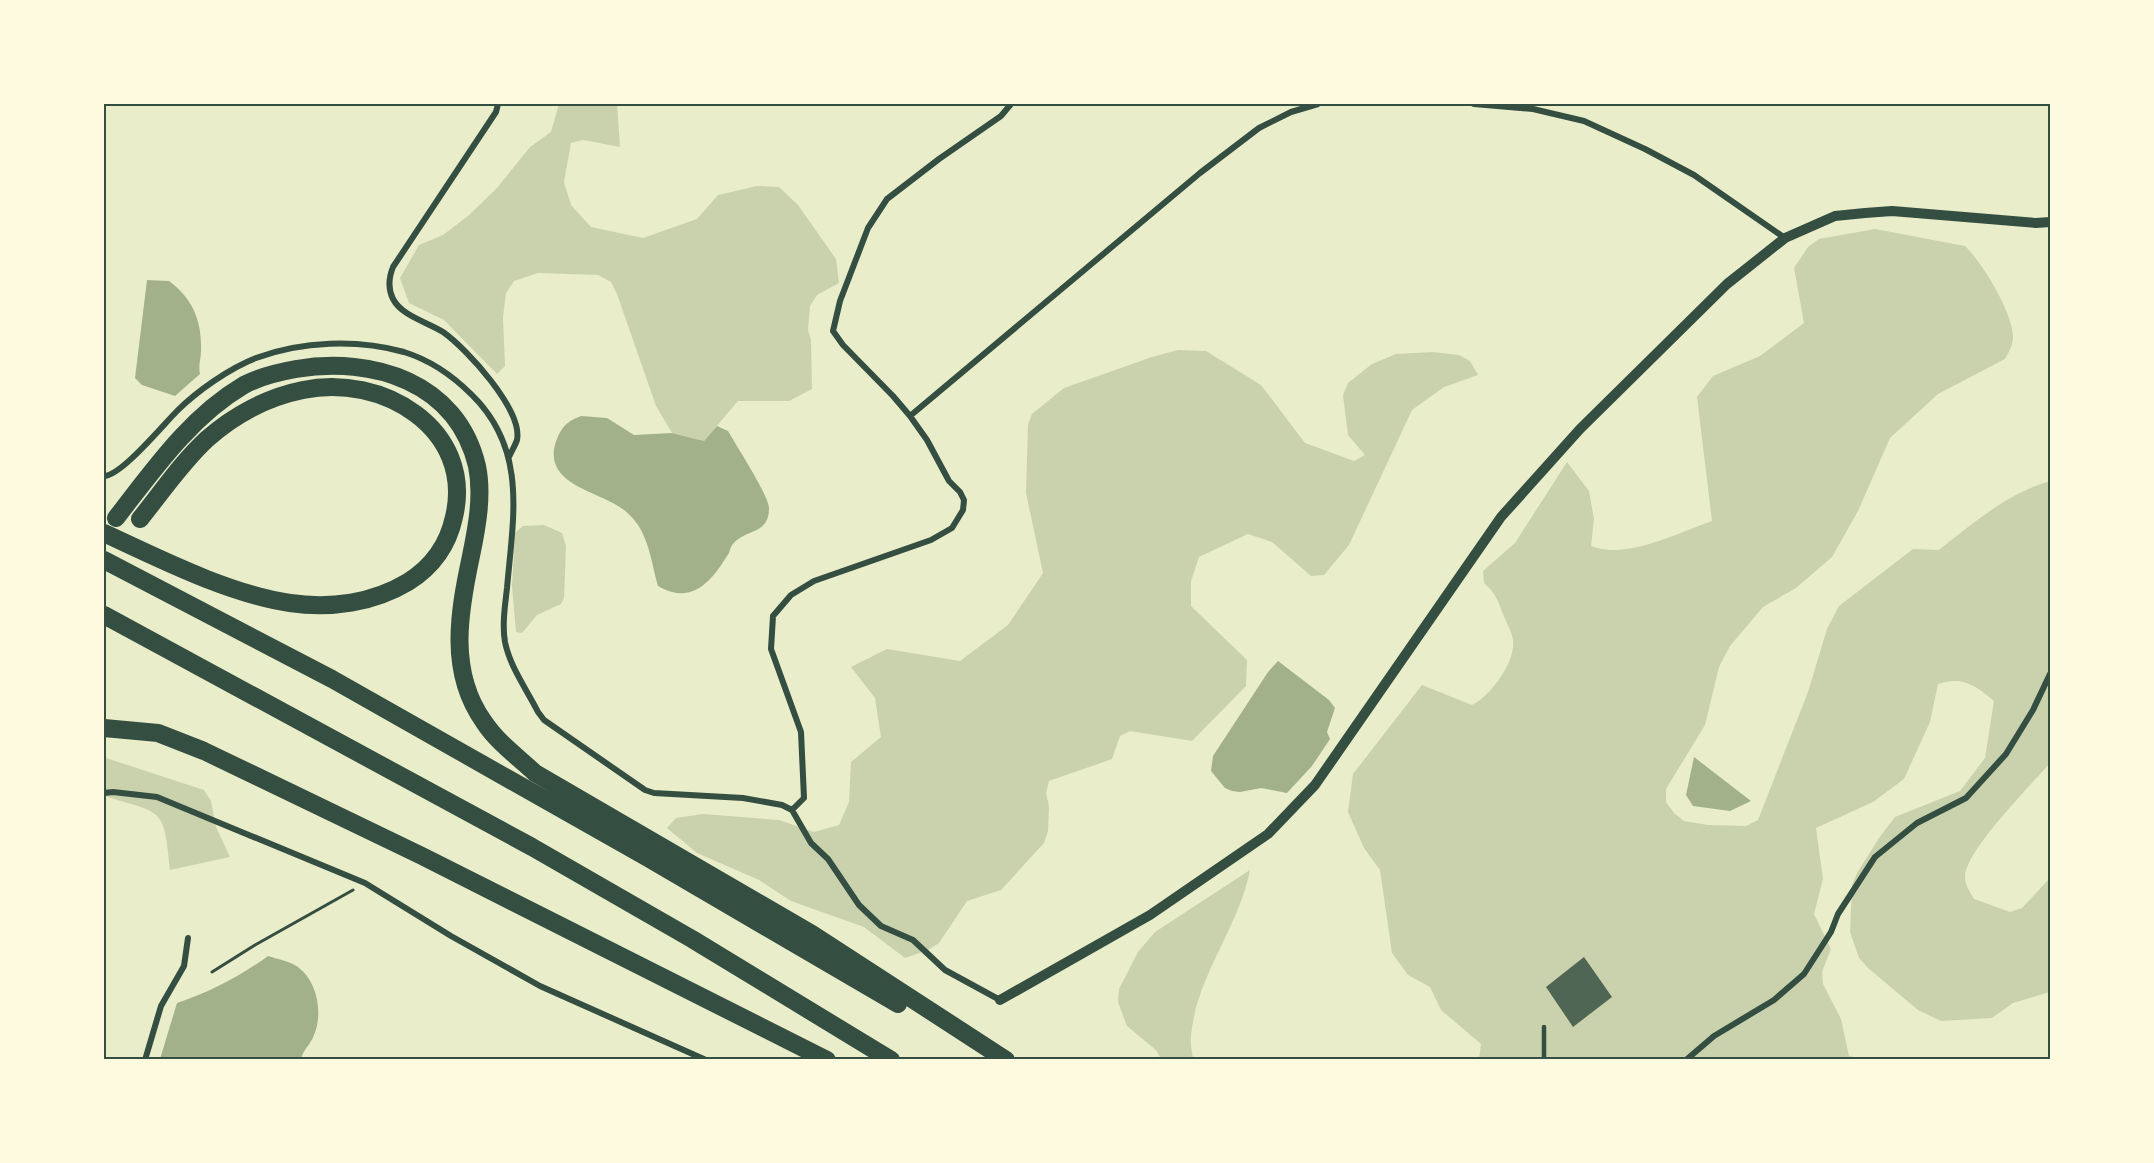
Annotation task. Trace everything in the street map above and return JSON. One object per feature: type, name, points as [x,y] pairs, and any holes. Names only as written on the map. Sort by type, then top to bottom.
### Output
[{"type":"highway","points":[[116,518],[190,426],[246,384],[280,372],[318,366],[358,367],[394,375],[418,386],[438,401],[455,419],[468,440],[477,467],[478,508],[459,626],[459,662],[471,699],[483,722],[535,773],[812,934],[1006,1059]]},
{"type":"highway","points":[[104,533],[160,559],[254,595],[290,603],[318,605],[360,602],[389,593],[418,575],[434,560],[449,536],[457,507],[458,488],[454,467],[446,448],[423,419],[377,393],[339,387],[322,388],[279,396],[231,421],[206,440],[141,519]]},
{"type":"highway","points":[[104,560],[333,679],[648,858],[989,1059]]},
{"type":"highway","points":[[104,615],[532,847],[692,939],[891,1059]]},
{"type":"highway","points":[[104,728],[158,733],[204,751],[432,861],[827,1059]]},
{"type":"street","points":[[498,104],[496,112],[389,276],[393,299],[400,308],[444,333],[467,354],[501,394],[514,416],[517,439],[509,457]]},
{"type":"street","points":[[792,810],[804,798],[801,732],[771,649],[773,616],[791,595],[814,581],[931,540],[952,528],[963,510],[964,500],[960,492],[949,481],[927,440],[910,416],[843,345],[833,331],[840,301],[868,228],[887,199],[1001,116],[1011,104]]},
{"type":"street","points":[[910,416],[1209,167],[1259,129],[1291,112],[1318,104]]},
{"type":"street","points":[[1474,104],[1533,109],[1584,122],[1645,149],[1694,175],[1785,238]]},
{"type":"street","points":[[104,476],[109,476],[125,465],[179,409],[211,384],[257,358],[314,345],[349,344],[387,348],[411,354],[432,364],[450,376],[482,405],[509,457],[515,496],[504,612],[505,641],[509,656],[544,720],[645,790],[654,793],[743,798],[782,805],[792,810],[812,843],[828,859],[859,905],[882,926],[913,940],[945,970],[1000,1000],[1150,915],[1268,834],[1308,793],[1326,770],[1501,517],[1580,429],[1727,284],[1785,238],[1835,216],[1865,213],[1892,212],[2036,223],[2050,222]]},
{"type":"street","points":[[1686,1059],[1714,1036],[1774,1000],[1804,974],[1831,932],[1838,914],[1875,857],[1917,823],[1966,798],[2006,754],[2033,710],[2050,674]]},
{"type":"street","points":[[104,793],[158,797],[365,883],[451,936],[540,986],[705,1059]]},
{"type":"street","points":[[145,1059],[161,1006],[184,966],[188,938]]},
{"type":"lane","points":[[1544,1027],[1544,1059]]},
{"type":"path","points":[[213,972],[255,945],[365,883]]},
{"type":"shaded area","points":[[559,104],[617,104],[620,147],[583,140],[571,143],[564,182],[571,205],[591,227],[643,238],[697,219],[718,195],[757,186],[779,187],[798,205],[836,259],[839,283],[817,295],[810,306],[808,330],[811,340],[812,389],[789,401],[738,401],[704,441],[672,433],[656,406],[617,294],[611,282],[598,275],[538,273],[514,281],[506,293],[503,317],[505,366],[497,374],[444,320],[409,303],[400,278],[419,245],[443,235],[468,216],[497,188],[530,147],[551,132]]},
{"type":"shaded area","points":[[1875,229],[1965,246],[1988,275],[2002,302],[2012,327],[2012,346],[2005,359],[1938,394],[1890,438],[1858,511],[1832,557],[1796,588],[1763,607],[1730,646],[1719,667],[1705,725],[1666,789],[1666,802],[1684,821],[1708,825],[1746,826],[1758,820],[1808,692],[1827,629],[1839,606],[1913,549],[1939,550],[2005,501],[2050,481],[2050,763],[1987,835],[1975,852],[1965,877],[1974,899],[2010,912],[2022,908],[2050,878],[2050,992],[2013,1003],[1992,1018],[1941,1021],[1918,1010],[1868,968],[1859,958],[1850,932],[1852,885],[1879,838],[1895,817],[1960,791],[1985,758],[1994,701],[1975,686],[1955,681],[1938,684],[1930,722],[1904,779],[1873,802],[1816,828],[1823,879],[1814,914],[1831,949],[1822,972],[1823,984],[1841,1019],[1849,1056],[1865,1059],[1479,1059],[1481,1044],[1441,1010],[1430,987],[1408,975],[1392,953],[1380,870],[1364,848],[1348,812],[1353,774],[1422,685],[1472,705],[1494,686],[1506,668],[1513,649],[1513,640],[1496,597],[1484,583],[1483,571],[1515,543],[1567,462],[1589,491],[1594,519],[1591,546],[1620,550],[1636,547],[1668,538],[1712,521],[1697,397],[1713,376],[1760,356],[1804,323],[1794,268],[1808,247],[1819,239]]},
{"type":"shaded area","points":[[147,280],[169,281],[190,303],[198,320],[201,340],[200,374],[175,396],[142,385],[135,378]]},
{"type":"shaded area","points":[[1178,350],[1206,351],[1261,385],[1305,443],[1354,461],[1365,455],[1348,435],[1343,395],[1348,383],[1372,364],[1396,354],[1433,352],[1459,355],[1470,361],[1478,375],[1444,387],[1412,410],[1349,545],[1324,575],[1311,576],[1272,542],[1248,534],[1199,557],[1191,581],[1191,606],[1247,660],[1246,686],[1192,741],[1130,731],[1120,736],[1112,759],[1049,781],[1046,793],[1049,806],[1048,831],[1044,843],[1001,890],[967,901],[939,943],[928,950],[905,958],[864,927],[791,901],[759,880],[697,853],[667,828],[676,818],[703,814],[779,820],[814,832],[839,825],[849,802],[851,762],[881,737],[875,698],[851,667],[887,649],[960,661],[1008,625],[1043,573],[1026,493],[1028,425],[1032,414],[1064,388]]},
{"type":"shaded area","points":[[581,416],[607,418],[634,435],[672,433],[704,441],[717,426],[728,431],[768,502],[768,517],[765,523],[733,544],[714,575],[698,589],[680,593],[658,586],[647,544],[633,519],[618,506],[574,484],[557,468],[554,458],[559,435],[567,424]]},
{"type":"shaded area","points":[[544,525],[562,533],[566,546],[564,598],[561,604],[537,615],[522,633],[516,632],[512,586],[515,533],[523,526]]},
{"type":"shaded area","points":[[1278,661],[1329,700],[1335,708],[1327,732],[1330,739],[1312,766],[1287,793],[1261,788],[1240,792],[1232,791],[1225,788],[1211,771],[1213,756],[1268,672]]},
{"type":"shaded area","points":[[1694,757],[1751,801],[1730,811],[1693,806],[1686,795]]},
{"type":"shaded area","points":[[104,759],[204,790],[211,801],[216,827],[230,857],[170,870],[165,834],[157,816],[149,810],[104,796]]},
{"type":"shaded area","points":[[1250,870],[1237,912],[1201,993],[1191,1036],[1193,1059],[1161,1059],[1156,1050],[1127,1026],[1118,1002],[1119,989],[1138,952],[1155,932]]},
{"type":"shaded area","points":[[268,956],[298,967],[305,973],[317,999],[317,1027],[301,1059],[160,1059],[177,1003],[224,983]]},
{"type":"building","points":[[1584,957],[1612,997],[1573,1027],[1546,987]]}]
